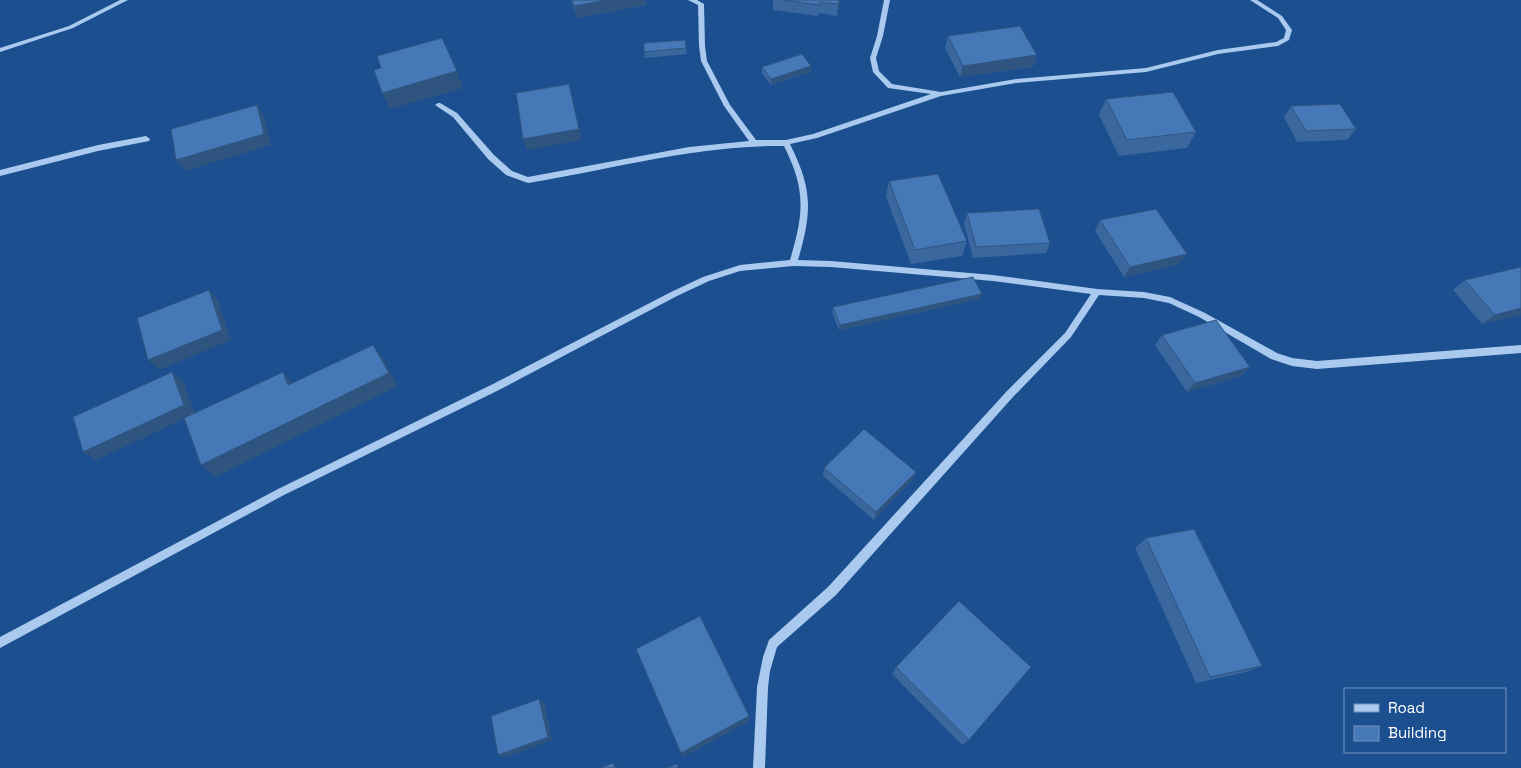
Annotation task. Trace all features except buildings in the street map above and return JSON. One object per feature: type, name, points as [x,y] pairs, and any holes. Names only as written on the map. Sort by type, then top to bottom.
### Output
[{"type":"street","points":[[0,50],[71,27],[125,0]]},
{"type":"street","points":[[691,0],[701,4],[704,61],[727,106],[753,141]]},
{"type":"street","points":[[887,0],[880,36],[873,58],[876,72],[890,86],[940,94]]},
{"type":"street","points":[[438,105],[455,115],[491,157],[509,172],[528,180],[753,141],[786,143],[814,136],[940,94],[1016,81],[1146,70],[1218,52],[1278,44],[1287,39],[1289,30],[1280,17],[1253,0]]},
{"type":"street","points":[[0,173],[98,148],[146,139]]},
{"type":"street","points":[[786,143],[801,174],[806,196],[806,212],[793,263]]},
{"type":"street","points":[[0,643],[281,492],[496,387],[674,294],[740,268],[793,263],[830,264],[993,278],[1097,292],[1144,295],[1170,300],[1202,315],[1274,356],[1292,362],[1317,364],[1521,349]]},
{"type":"street","points":[[760,768],[763,688],[768,656],[773,644],[832,591],[1010,394],[1068,335],[1097,292]]}]
